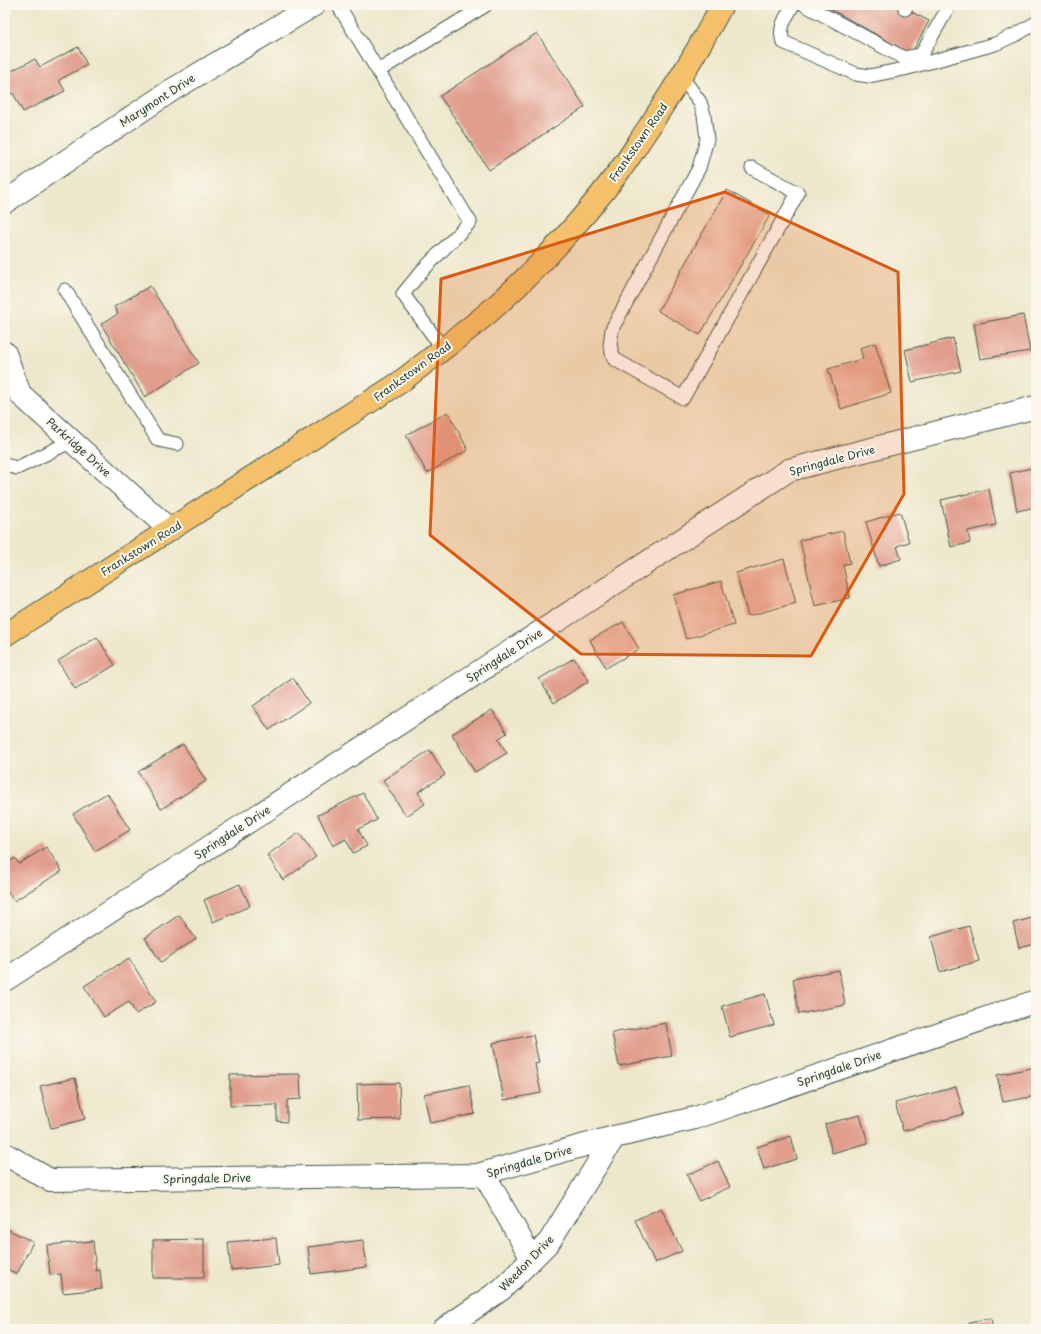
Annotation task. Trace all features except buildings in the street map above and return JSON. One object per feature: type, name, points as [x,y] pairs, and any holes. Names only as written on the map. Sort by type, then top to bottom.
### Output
[{"type":"main road","name":"Frankstown Road","points":[[5,634],[398,383],[443,349],[498,304],[546,256],[585,213],[621,169],[666,102],[722,5]]},
{"type":"street","name":"Marymont Drive","points":[[5,202],[172,90],[314,5]]},
{"type":"street","name":"Parkridge Drive","points":[[5,353],[20,394],[170,530]]},
{"type":"street","name":"Springdale Drive","points":[[5,980],[789,470],[1036,407]]},
{"type":"street","name":"Springdale Drive","points":[[5,1154],[50,1180],[484,1174],[614,1137],[695,1118],[1036,1000]]},
{"type":"street","name":"Weedon Drive","points":[[444,1329],[502,1289],[549,1242],[614,1137]]},
{"type":"street","points":[[484,1174],[532,1259]]},
{"type":"lane","points":[[338,5],[470,222],[421,272],[403,294],[443,349]]},
{"type":"lane","points":[[378,71],[486,5]]},
{"type":"lane","points":[[793,5],[781,29],[780,35],[783,42],[856,74],[868,76],[904,69],[995,44],[1036,23]]},
{"type":"lane","points":[[805,5],[836,17],[886,44],[904,58],[921,55],[948,8],[947,5]]},
{"type":"lane","points":[[681,76],[700,102],[704,115],[707,139],[699,168],[612,329],[610,346],[614,358],[683,398],[798,193],[752,168]]},
{"type":"lane","points":[[65,290],[158,440],[178,444]]},
{"type":"lane","points":[[5,465],[17,468],[72,441]]},
{"type":"highlighted area","points":[[725,192],[898,272],[904,494],[811,656],[581,654],[430,535],[441,279]]}]
